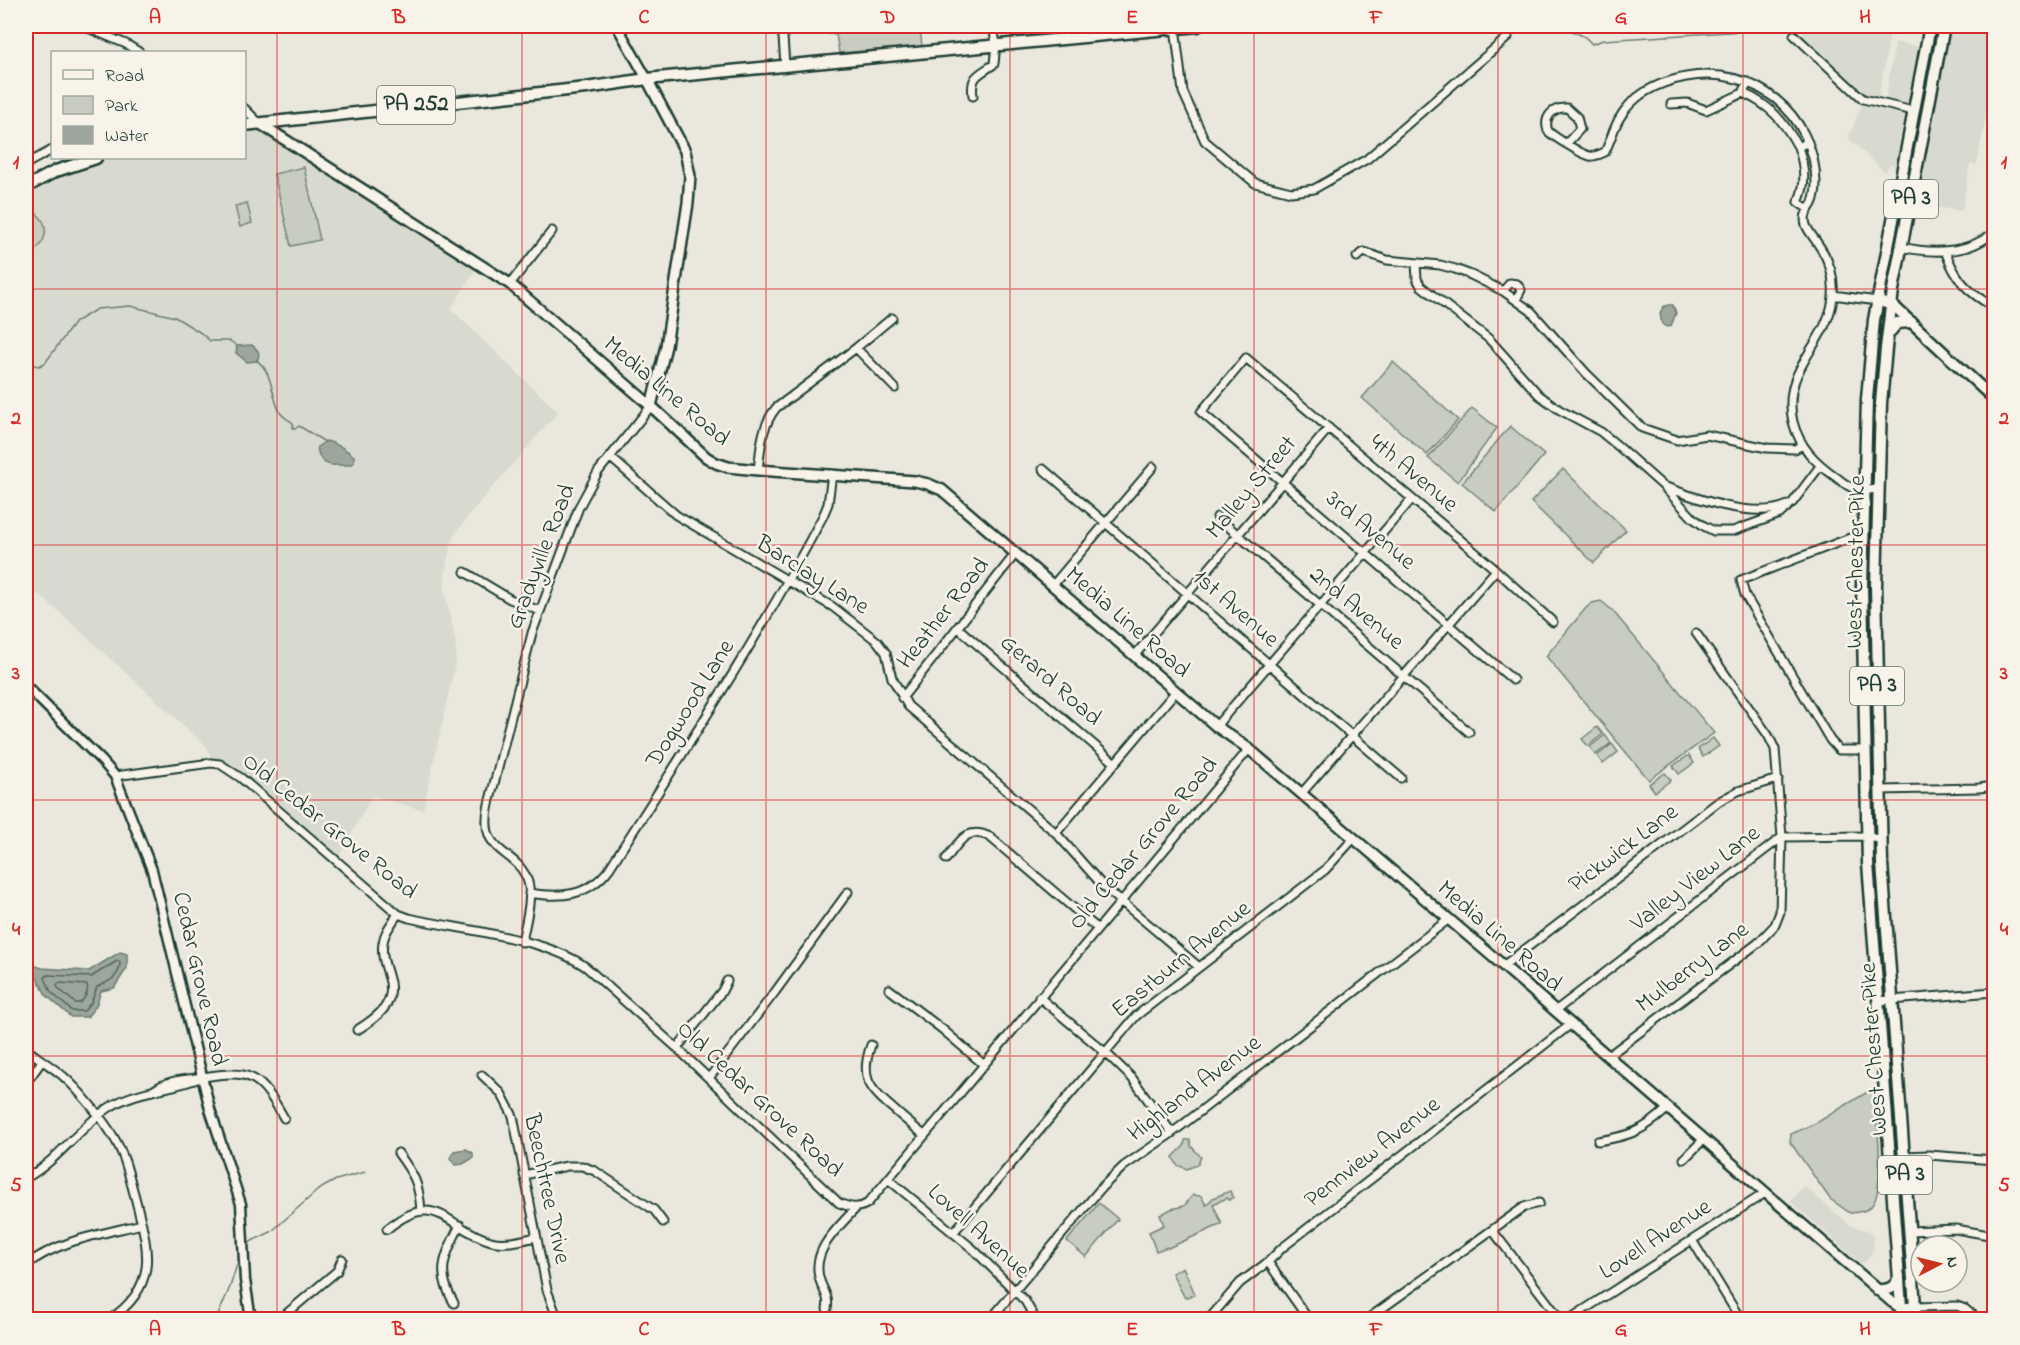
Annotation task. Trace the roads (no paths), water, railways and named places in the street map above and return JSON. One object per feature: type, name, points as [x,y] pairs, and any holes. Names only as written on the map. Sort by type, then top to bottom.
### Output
[{"type":"main road","name":"PA 252","points":[[246,124],[585,88],[646,79],[1198,26]]},
{"type":"main road","name":"West Chester Pike","points":[[1902,1314],[1867,836],[1861,615],[1869,378],[1877,301],[1930,26]]},
{"type":"main road","name":"West Chester Pike","points":[[1916,1320],[1881,840],[1875,615],[1882,385],[1887,334],[1901,247],[1944,26]]},
{"type":"main road","name":"Gradyville Road","points":[[646,79],[685,151],[690,176],[666,346],[651,406]]},
{"type":"main road","name":"Media Line Road","points":[[259,123],[510,284],[651,406],[706,457],[716,463],[758,470],[915,481],[934,486],[1216,726],[1249,749],[1449,919],[1902,1314]]},
{"type":"main road","points":[[26,187],[56,171],[93,159]]},
{"type":"main road","points":[[1877,301],[1891,304],[1995,399]]},
{"type":"main road","points":[[1887,334],[1896,323],[1911,322]]},
{"type":"main road","points":[[1877,1290],[1892,1287],[1898,1281],[1899,1276]]},
{"type":"main road","points":[[1902,1314],[1916,1307]]},
{"type":"street","points":[[83,26],[137,51]]},
{"type":"street","name":"Gradyville Road","points":[[617,26],[646,79]]},
{"type":"street","points":[[779,26],[783,37],[785,66]]},
{"type":"street","points":[[973,96],[971,84],[973,80],[994,64],[996,44],[993,26]]},
{"type":"street","points":[[1175,27],[1183,92],[1205,141],[1255,183],[1291,192],[1314,189],[1367,159],[1508,37]]},
{"type":"street","points":[[1794,35],[1863,99],[1913,111]]},
{"type":"street","points":[[1567,143],[1580,129],[1580,124],[1573,111],[1560,108],[1554,110],[1549,115],[1546,126],[1548,131],[1554,137],[1590,156],[1605,152],[1625,111],[1644,92],[1687,77],[1704,75],[1726,76],[1748,82],[1778,100],[1796,120],[1808,142],[1815,165],[1816,188],[1812,204],[1805,213],[1805,224],[1828,260],[1833,282],[1833,295],[1828,317],[1797,372],[1791,406],[1793,419],[1802,445],[1820,466],[1852,488],[1878,489]]},
{"type":"street","points":[[1671,104],[1687,103],[1706,110],[1743,93],[1748,82]]},
{"type":"street","points":[[1743,93],[1767,105],[1778,116],[1798,147],[1803,171],[1803,193],[1798,202],[1808,209]]},
{"type":"street","name":"Media Line Road","points":[[246,110],[259,123]]},
{"type":"street","points":[[1798,147],[1808,142]]},
{"type":"street","points":[[26,164],[51,151]]},
{"type":"street","points":[[510,284],[552,231]]},
{"type":"street","points":[[1901,247],[1924,251],[1945,251],[1986,239],[1995,231]]},
{"type":"street","points":[[1945,251],[1961,284],[1995,307]]},
{"type":"street","points":[[1357,257],[1364,252],[1387,260],[1455,269],[1471,274],[1503,291],[1531,311],[1586,373],[1642,428],[1677,440],[1707,435],[1767,448],[1795,448],[1802,445]]},
{"type":"street","points":[[1416,263],[1417,279],[1421,286],[1489,339],[1539,395],[1560,410],[1601,432],[1663,486],[1693,518],[1714,531],[1733,531],[1780,514],[1791,504],[1820,466]]},
{"type":"street","points":[[1503,291],[1510,283],[1517,284],[1521,290],[1516,300]]},
{"type":"street","points":[[1833,295],[1877,301]]},
{"type":"street","points":[[758,470],[763,430],[776,408],[892,318]]},
{"type":"street","points":[[856,348],[895,388]]},
{"type":"street","name":"4th Avenue","points":[[1201,412],[1246,358],[1496,570],[1553,622]]},
{"type":"street","name":"Gradyville Road","points":[[522,942],[529,893],[527,880],[515,861],[501,852],[491,839],[487,815],[540,611],[579,507],[589,487],[610,457],[651,406]]},
{"type":"street","name":"3rd Avenue","points":[[1201,412],[1513,680]]},
{"type":"street","name":"Malley Street","points":[[1135,655],[1329,428]]},
{"type":"street","name":"Barclay Lane","points":[[610,457],[676,515],[833,607],[882,646],[892,678],[903,698],[916,713],[1056,832],[1094,877],[1199,967]]},
{"type":"street","points":[[1053,585],[1104,522],[1154,467]]},
{"type":"street","name":"1st Avenue","points":[[1043,469],[1401,778]]},
{"type":"street","name":"Dogwood Lane","points":[[529,893],[566,896],[589,888],[604,876],[739,667],[788,581],[828,504],[832,474]]},
{"type":"street","points":[[1663,486],[1701,500],[1757,511],[1774,510],[1791,504]]},
{"type":"street","points":[[1216,726],[1412,499]]},
{"type":"street","name":"2nd Avenue","points":[[1217,517],[1469,732]]},
{"type":"street","points":[[1863,533],[1741,580],[1745,595],[1830,740],[1839,750],[1864,750]]},
{"type":"street","name":"Heather Road","points":[[903,698],[1016,554]]},
{"type":"street","points":[[1301,794],[1496,570]]},
{"type":"street","points":[[465,572],[510,599],[540,611]]},
{"type":"street","name":"Gerard Road","points":[[958,628],[1115,763]]},
{"type":"street","name":"Mulberry Lane","points":[[1607,1057],[1767,935],[1775,925],[1780,912],[1782,837],[1774,749],[1768,735],[1696,633]]},
{"type":"street","name":"Cedar Grove Road","points":[[26,686],[115,776],[152,870],[217,1134],[241,1204],[251,1320]]},
{"type":"street","points":[[1056,832],[1176,691]]},
{"type":"street","name":"Old Cedar Grove Road","points":[[115,776],[202,764],[220,764],[241,778],[398,914],[522,942],[563,953],[576,960],[677,1048],[839,1203],[855,1208],[868,1203],[1249,749]]},
{"type":"street","name":"Pickwick Lane","points":[[1503,966],[1718,802],[1738,791],[1778,779]]},
{"type":"street","points":[[1880,790],[1995,786]]},
{"type":"street","points":[[946,859],[964,836],[975,832],[990,837],[1098,929]]},
{"type":"street","name":"Valley View Lane","points":[[1555,1011],[1782,837],[1867,836],[1881,840]]},
{"type":"street","name":"Eastburn Avenue","points":[[953,1233],[1136,1016],[1325,870],[1354,838]]},
{"type":"street","points":[[709,1078],[848,892]]},
{"type":"street","points":[[357,1030],[377,1018],[390,997],[390,979],[383,963],[382,945],[386,932],[398,914]]},
{"type":"street","name":"Highland Avenue","points":[[990,1320],[1102,1187],[1124,1166],[1172,1133],[1449,919]]},
{"type":"street","points":[[677,1048],[722,991],[727,981]]},
{"type":"street","points":[[889,989],[983,1064]]},
{"type":"street","points":[[1878,1001],[1995,992]]},
{"type":"street","points":[[1039,998],[1132,1077],[1172,1133]]},
{"type":"street","name":"Pennview Avenue","points":[[1208,1320],[1240,1283],[1292,1240],[1570,1025]]},
{"type":"street","points":[[871,1045],[866,1067],[869,1086],[924,1135]]},
{"type":"street","points":[[26,1049],[63,1076],[98,1115],[122,1151],[147,1246],[147,1264],[135,1299],[109,1320]]},
{"type":"street","points":[[26,1083],[42,1061]]},
{"type":"street","points":[[26,1178],[52,1159],[98,1115],[112,1105],[152,1091],[162,1084],[186,1078],[224,1073],[249,1077],[268,1091],[284,1118]]},
{"type":"street","name":"Beechtree Drive","points":[[482,1075],[501,1093],[513,1116],[547,1290],[558,1320]]},
{"type":"street","points":[[1598,1141],[1633,1134],[1667,1109]]},
{"type":"street","points":[[1684,1159],[1703,1140]]},
{"type":"street","points":[[398,1153],[415,1177],[419,1187],[421,1211]]},
{"type":"street","points":[[1904,1156],[1929,1155],[1995,1160]]},
{"type":"street","points":[[524,1175],[567,1166],[582,1166],[595,1171],[654,1210],[663,1222]]},
{"type":"street","name":"Lovell Avenue","points":[[888,1179],[953,1233],[1015,1290],[1030,1307],[1036,1320]]},
{"type":"street","name":"Lovell Avenue","points":[[1568,1320],[1764,1193]]},
{"type":"street","points":[[1366,1320],[1524,1207],[1539,1203]]},
{"type":"street","points":[[827,1309],[827,1295],[818,1273],[819,1258],[827,1241],[855,1208]]},
{"type":"street","points":[[387,1229],[404,1216],[421,1211],[438,1214],[480,1237],[498,1242],[536,1237]]},
{"type":"street","points":[[26,1265],[37,1257],[71,1241],[142,1224]]},
{"type":"street","points":[[454,1303],[446,1289],[443,1265],[460,1225]]},
{"type":"street","points":[[1910,1232],[1956,1229],[1995,1236]]},
{"type":"street","points":[[1493,1230],[1561,1320]]},
{"type":"street","points":[[1692,1240],[1741,1320]]},
{"type":"street","points":[[279,1320],[337,1270],[342,1259]]},
{"type":"street","points":[[1268,1262],[1309,1320]]},
{"type":"street","points":[[1916,1307],[1957,1306],[1965,1309],[1978,1320]]},
{"type":"water","points":[[1673,305],[1676,313],[1671,326],[1667,327],[1662,324],[1660,313],[1663,307]]},
{"type":"water","points":[[252,345],[259,355],[257,361],[247,362],[236,353],[237,346]]},
{"type":"water","points":[[326,441],[351,453],[354,456],[354,462],[346,465],[331,465],[324,462],[319,457],[317,447]]},
{"type":"water","points":[[120,952],[127,954],[127,968],[114,988],[101,991],[96,1006],[87,1017],[71,1017],[46,995],[30,964],[42,968],[89,971]]},
{"type":"water","points":[[466,1149],[473,1153],[473,1158],[463,1164],[455,1165],[450,1158],[454,1151]]},
{"type":"waterway","points":[[1562,26],[1585,37],[1592,44],[1603,40],[1761,30]]},
{"type":"waterway","points":[[26,363],[39,366],[45,363],[75,322],[97,309],[130,306],[175,317],[210,341],[230,341],[237,346]]},
{"type":"waterway","points":[[256,360],[268,376],[281,414],[293,423],[293,428],[299,426],[325,442]]},
{"type":"waterway","points":[[246,1247],[252,1241],[271,1232],[318,1190],[336,1180],[365,1172]]},
{"type":"waterway","points":[[216,1320],[240,1255]]}]
